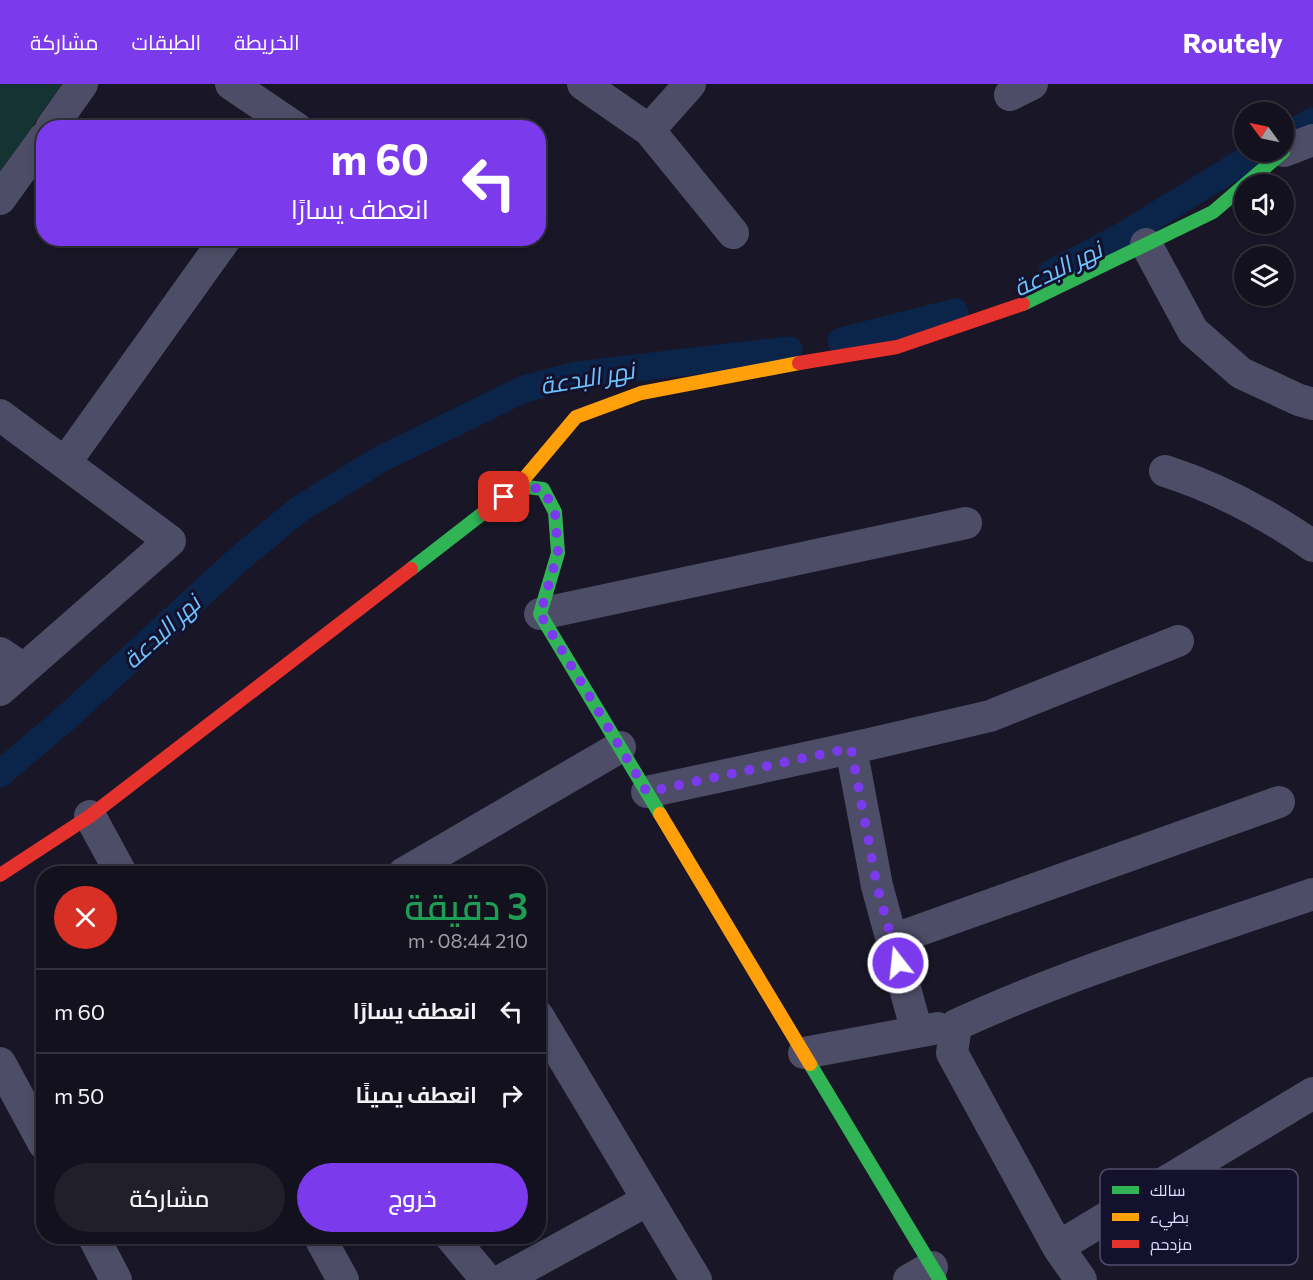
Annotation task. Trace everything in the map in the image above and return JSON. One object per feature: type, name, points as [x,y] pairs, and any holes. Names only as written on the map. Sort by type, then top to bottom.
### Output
[{"type":"street","points":[[56,120],[81,84]]},
{"type":"street","points":[[231,84],[284,120]]},
{"type":"street","points":[[583,84],[649,130],[734,233]]},
{"type":"street","points":[[649,130],[690,84]]},
{"type":"street","points":[[1294,147],[1313,140]]},
{"type":"street","points":[[0,199],[36,149]]},
{"type":"street","points":[[0,875],[90,816],[468,526],[518,486],[576,417],[641,393],[833,356],[897,347],[1025,303],[1213,212],[1271,162]]},
{"type":"street","points":[[1146,244],[1193,331],[1241,373],[1299,400],[1313,404]]},
{"type":"street","points":[[65,463],[220,246]]},
{"type":"street","points":[[0,415],[170,541],[11,661],[0,690]]},
{"type":"street","points":[[1165,471],[1198,482],[1268,517],[1313,546]]},
{"type":"street","points":[[518,486],[543,489],[555,512],[558,553],[540,614],[804,1053],[927,1276]]},
{"type":"street","points":[[540,614],[966,523]]},
{"type":"street","points":[[647,792],[990,716],[1178,641]]},
{"type":"street","points":[[431,866],[446,862],[620,747]]},
{"type":"street","points":[[851,748],[877,886],[918,1032]]},
{"type":"street","points":[[892,940],[1279,802]]},
{"type":"street","points":[[90,816],[117,866]]},
{"type":"street","points":[[804,1053],[956,1024],[1096,969],[1313,894]]},
{"type":"street","points":[[956,1024],[952,1053],[1058,1246],[1081,1280]]},
{"type":"street","points":[[546,1029],[696,1280]]},
{"type":"street","points":[[3,1076],[36,1131]]},
{"type":"street","points":[[1186,1169],[1313,1093]]},
{"type":"street","points":[[502,1280],[648,1200]]},
{"type":"street","points":[[1058,1246],[1100,1221]]},
{"type":"street","points":[[97,1244],[116,1280]]},
{"type":"street","points":[[323,1244],[343,1280]]},
{"type":"street","points":[[457,1244],[487,1280]]},
{"type":"green space","points":[[0,84],[62,84],[36,120],[0,172]]},
{"type":"waterway","name":"نهر البدعة","points":[[1294,131],[1313,121]]},
{"type":"waterway","name":"نهر البدعة","points":[[1052,273],[1124,235],[1243,162]]},
{"type":"waterway","name":"نهر البدعة","points":[[841,341],[955,312]]},
{"type":"waterway","name":"نهر البدعة","points":[[0,774],[67,717],[240,558],[298,510],[379,460],[524,389],[576,375],[789,350]]},
{"type":"traffic: fast","points":[[1023,304],[1213,212],[1271,162]]},
{"type":"traffic: fast","points":[[411,569],[518,486],[543,489],[555,512],[558,553],[540,614],[660,814]]},
{"type":"traffic: fast","points":[[810,1064],[940,1280]]},
{"type":"traffic: slow","points":[[518,486],[576,417],[641,393],[799,363]]},
{"type":"traffic: slow","points":[[660,814],[810,1064]]},
{"type":"traffic: jam","points":[[799,363],[897,347],[1023,304]]},
{"type":"traffic: jam","points":[[0,875],[90,816],[411,569]]},
{"type":"route","points":[[504,497],[518,486],[543,489],[555,512],[558,553],[540,614],[647,792],[851,748],[877,886],[898,963]]}]
